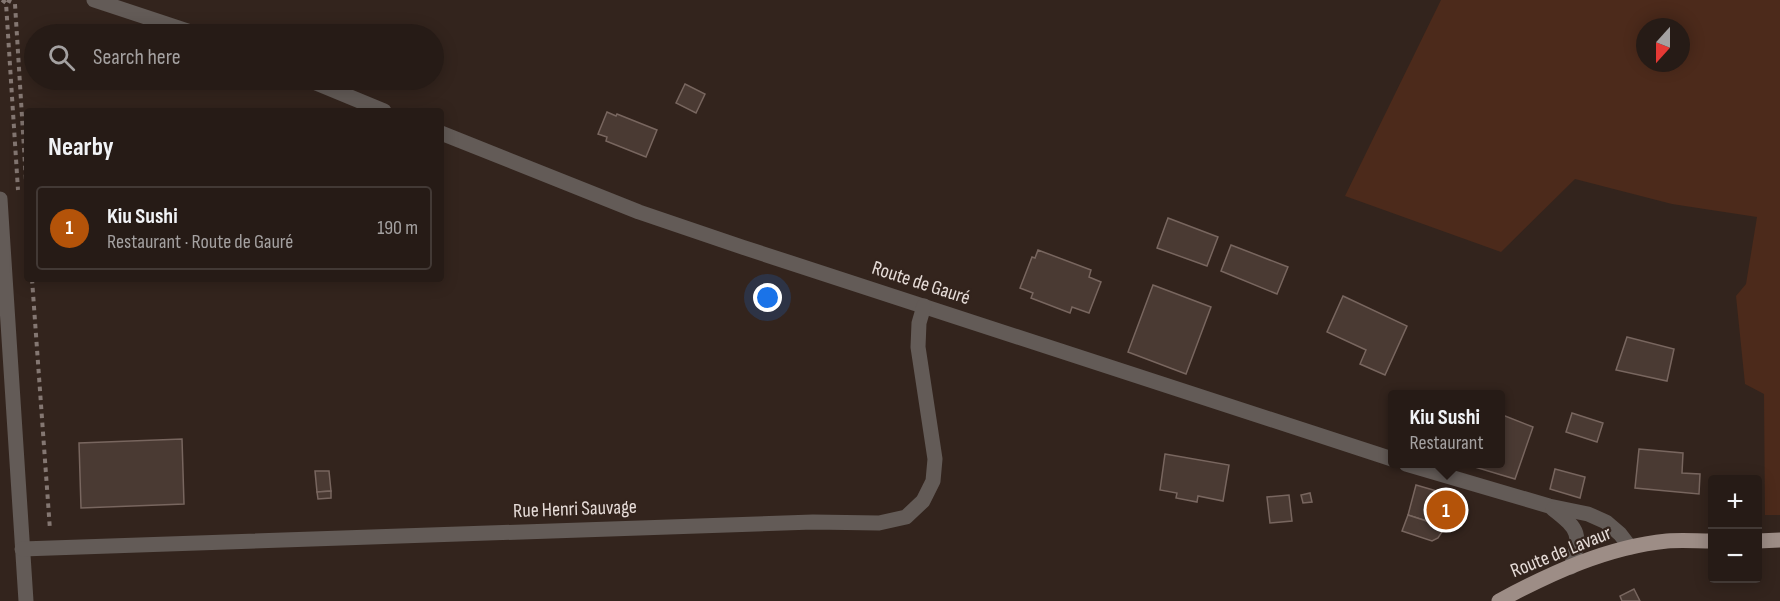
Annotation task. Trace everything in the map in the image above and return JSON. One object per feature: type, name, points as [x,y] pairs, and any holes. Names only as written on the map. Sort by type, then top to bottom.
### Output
[{"type":"main road","points":[[1762,541],[1780,540]]},
{"type":"main road","name":"Route de Lavaur","points":[[1499,601],[1570,567],[1630,547],[1668,541],[1708,541]]},
{"type":"street","points":[[94,0],[167,24]]},
{"type":"street","points":[[333,90],[377,108]]},
{"type":"street","name":"Route de Gauré","points":[[444,135],[639,212],[1388,458]]},
{"type":"street","points":[[0,199],[4,342],[26,601]]},
{"type":"street","name":"Rue Henri Sauvage","points":[[22,549],[801,522],[879,523],[906,517],[923,501],[933,481],[935,459],[918,347],[919,323],[924,306]]},
{"type":"street","points":[[1420,468],[1549,506],[1588,514],[1606,522],[1630,547]]},
{"type":"street","points":[[1549,506],[1576,530],[1576,550],[1570,567]]},
{"type":"path","points":[[7,0],[15,4],[24,149]]},
{"type":"path","points":[[32,282],[50,533]]},
{"type":"shaded area","points":[[1441,0],[1780,0],[1780,515],[1765,515],[1764,394],[1745,384],[1736,296],[1746,284],[1757,217],[1672,204],[1575,179],[1501,252],[1345,196]]},
{"type":"building","points":[[685,84],[705,94],[696,113],[676,103]]},
{"type":"building","points":[[607,112],[657,130],[646,157],[606,141],[607,137],[598,134]]},
{"type":"building","points":[[1168,218],[1218,237],[1207,266],[1157,248]]},
{"type":"building","points":[[1231,245],[1288,267],[1277,294],[1221,271]]},
{"type":"building","points":[[1038,250],[1091,270],[1089,277],[1101,282],[1089,313],[1072,307],[1070,313],[1031,298],[1033,293],[1020,288],[1032,257],[1035,258]]},
{"type":"building","points":[[1153,285],[1211,307],[1186,374],[1128,352]]},
{"type":"building","points":[[1343,296],[1407,326],[1385,375],[1360,364],[1366,350],[1327,332]]},
{"type":"building","points":[[1627,337],[1674,349],[1667,381],[1616,370]]},
{"type":"building","points":[[1572,413],[1603,423],[1597,442],[1566,432]]},
{"type":"building","points":[[1505,416],[1533,427],[1515,479],[1478,468],[1505,468]]},
{"type":"building","points":[[182,439],[184,504],[81,508],[79,443]]},
{"type":"building","points":[[1639,449],[1683,453],[1682,473],[1700,474],[1699,494],[1635,488]]},
{"type":"building","points":[[1165,454],[1229,465],[1223,501],[1198,496],[1197,502],[1176,498],[1177,493],[1160,490]]},
{"type":"building","points":[[1555,469],[1585,477],[1580,498],[1550,489]]},
{"type":"building","points":[[315,471],[329,471],[331,491],[317,492]]},
{"type":"building","points":[[1416,485],[1454,496],[1445,527],[1408,515]]},
{"type":"building","points":[[331,491],[331,498],[318,499],[317,492]]},
{"type":"building","points":[[1310,493],[1312,502],[1303,503],[1301,495]]},
{"type":"building","points":[[1289,495],[1292,521],[1270,523],[1267,497]]},
{"type":"building","points":[[1408,515],[1445,527],[1438,538],[1432,541],[1402,531]]},
{"type":"building","points":[[1634,589],[1640,601],[1622,601],[1620,596]]},
{"type":"place","name":"Kiu Sushi","points":[[1446,510]]}]
